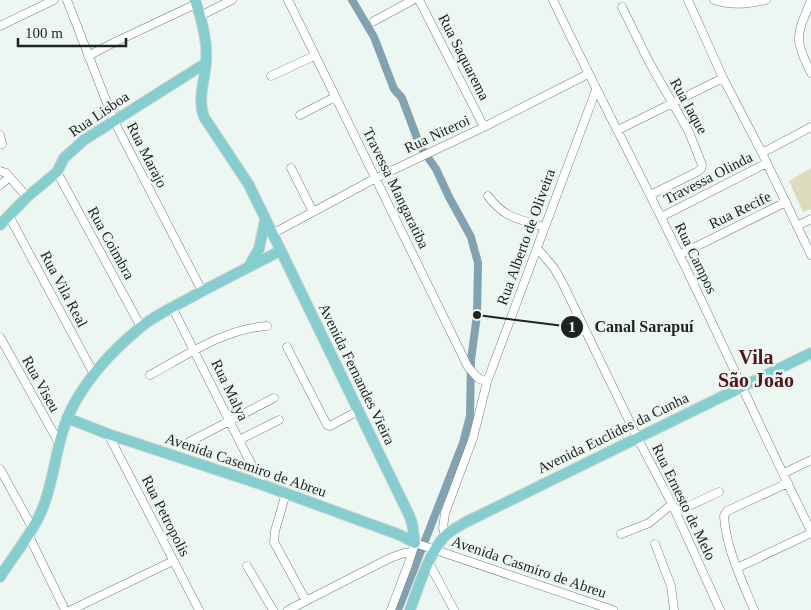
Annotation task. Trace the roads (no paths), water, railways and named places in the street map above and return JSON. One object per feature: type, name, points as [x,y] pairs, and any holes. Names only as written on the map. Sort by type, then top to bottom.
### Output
[{"type":"main road","name":"Avenida Fernandes Vieira","points":[[196,2],[205,34],[206,63],[201,100],[204,117],[249,184],[410,515],[415,546]]},
{"type":"main road","name":"Rua Lisboa","points":[[0,225],[27,197],[56,172],[71,151],[114,121],[206,63]]},
{"type":"main road","points":[[249,267],[259,248],[265,220]]},
{"type":"main road","points":[[0,577],[30,531],[44,505],[67,418],[94,374],[141,327],[202,291],[280,250]]},
{"type":"main road","name":"Avenida Euclides da Cunha","points":[[410,610],[429,563],[432,548],[464,523],[811,353]]},
{"type":"main road","name":"Avenida Casemiro de Abreu","points":[[67,418],[108,434],[263,484],[400,535],[415,546]]},
{"type":"street","points":[[0,26],[54,0]]},
{"type":"street","name":"Rua Marajo","points":[[67,0],[114,121],[202,291]]},
{"type":"street","points":[[200,16],[232,0]]},
{"type":"street","name":"Travessa Mangaratiba","points":[[288,0],[468,367],[475,376],[487,382]]},
{"type":"street","points":[[374,21],[413,0]]},
{"type":"street","name":"Rua Saquarema","points":[[419,0],[484,127]]},
{"type":"street","name":"Rua Campos","points":[[553,0],[743,386],[788,483],[808,519],[811,532]]},
{"type":"street","points":[[688,0],[723,78],[768,163],[811,254]]},
{"type":"street","points":[[714,0],[725,4],[766,0]]},
{"type":"street","points":[[811,0],[798,37],[802,56],[811,73]]},
{"type":"street","points":[[88,56],[196,2]]},
{"type":"street","name":"Rua Iaque","points":[[622,7],[649,62],[697,148],[702,165],[701,169],[697,172],[650,195]]},
{"type":"street","points":[[271,76],[314,56]]},
{"type":"street","name":"Rua Niteroi","points":[[272,234],[376,178],[484,127],[588,74]]},
{"type":"street","points":[[618,130],[723,78]]},
{"type":"street","name":"Rua Alberto de Oliveira","points":[[445,537],[443,528],[445,513],[473,438],[487,382],[596,90]]},
{"type":"street","points":[[300,115],[335,97]]},
{"type":"street","points":[[762,153],[811,127]]},
{"type":"street","points":[[0,135],[2,144]]},
{"type":"street","name":"Travessa Olinda","points":[[660,217],[768,163]]},
{"type":"street","points":[[292,168],[313,212]]},
{"type":"street","points":[[0,171],[6,173],[27,197]]},
{"type":"street","name":"Rua Coimbra","points":[[56,172],[141,327]]},
{"type":"street","points":[[0,185],[10,177]]},
{"type":"street","points":[[488,196],[505,214],[544,227]]},
{"type":"street","name":"Rua Recife","points":[[679,255],[786,202]]},
{"type":"street","name":"Rua Vila Real","points":[[9,216],[94,374]]},
{"type":"street","points":[[797,226],[811,219]]},
{"type":"street","name":"Rua Ernesto de Melo","points":[[537,248],[554,268],[563,284],[637,437],[676,512],[720,610]]},
{"type":"street","name":"Rua Malya","points":[[172,308],[263,484]]},
{"type":"street","points":[[150,375],[227,334],[242,329],[267,326]]},
{"type":"street","name":"Rua Viseu","points":[[0,337],[59,443]]},
{"type":"street","points":[[288,347],[327,425],[330,426],[358,411]]},
{"type":"street","points":[[189,442],[274,398]]},
{"type":"street","points":[[239,440],[279,420]]},
{"type":"street","name":"Rua Petropolis","points":[[108,434],[199,610]]},
{"type":"street","points":[[784,473],[811,460]]},
{"type":"street","points":[[0,469],[66,610]]},
{"type":"street","points":[[754,610],[737,568],[724,516],[727,511],[788,483]]},
{"type":"street","points":[[676,512],[719,492]]},
{"type":"street","points":[[286,493],[275,531],[274,542],[306,601]]},
{"type":"street","points":[[621,534],[648,523],[672,504]]},
{"type":"street","points":[[737,568],[811,532]]},
{"type":"street","points":[[656,544],[671,586],[674,610]]},
{"type":"street","points":[[294,609],[306,601],[415,546]]},
{"type":"street","points":[[391,610],[415,546]]},
{"type":"street","name":"Avenida Casmiro de Abreu","points":[[415,546],[432,548],[599,607],[613,610]]},
{"type":"street","points":[[71,610],[173,561]]},
{"type":"street","points":[[429,563],[454,610]]},
{"type":"street","points":[[247,566],[273,610]]},
{"type":"waterway","points":[[352,0],[374,37],[394,89],[402,98],[420,146],[436,169],[471,237],[478,263],[477,315],[471,360],[470,416],[463,443],[398,610]]},
{"type":"place","name":"Canal Sarapuí","points":[[477,315]]},
{"type":"district","name":"Vila São João","points":[[756,368]]}]
